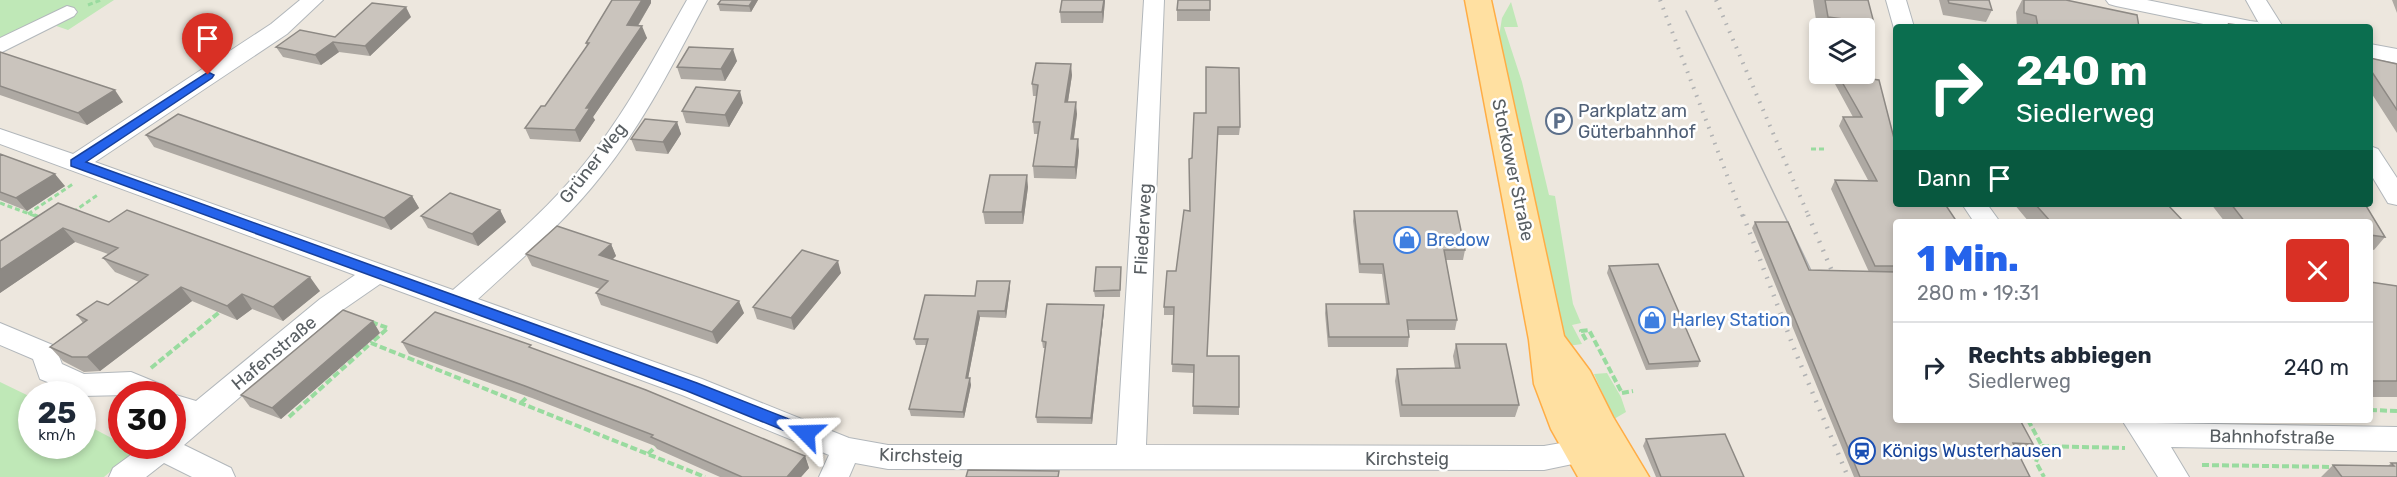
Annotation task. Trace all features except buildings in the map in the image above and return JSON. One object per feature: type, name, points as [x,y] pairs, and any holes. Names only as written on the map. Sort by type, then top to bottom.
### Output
[{"type":"main road","name":"Storkower Straße","points":[[1478,0],[1547,339],[1552,384],[1605,463]]},
{"type":"street","points":[[85,166],[279,29],[313,0]]},
{"type":"street","name":"Grüner Weg","points":[[458,301],[529,237],[589,174],[645,95],[696,0]]},
{"type":"street","name":"Fliederweg","points":[[1131,459],[1154,0]]},
{"type":"street","points":[[1896,0],[1902,24]]},
{"type":"street","points":[[2116,0],[2235,24]]},
{"type":"street","points":[[2256,0],[2270,24]]},
{"type":"street","points":[[0,46],[67,12]]},
{"type":"street","points":[[2373,52],[2397,56]]},
{"type":"street","name":"Kirchsteig","points":[[0,135],[692,387],[846,449],[888,457],[1544,458],[1605,463]]},
{"type":"street","points":[[2373,159],[2397,197]]},
{"type":"street","name":"Hafenstraße","points":[[186,428],[329,306],[378,273]]},
{"type":"street","points":[[0,333],[45,353],[50,371],[82,385],[108,387]]},
{"type":"street","points":[[186,410],[200,416]]},
{"type":"street","points":[[2139,434],[2174,477]]},
{"type":"street","name":"Bahnhofstraße","points":[[2139,434],[2397,438]]},
{"type":"street","points":[[834,477],[846,449]]},
{"type":"street","points":[[186,456],[220,477]]},
{"type":"street","name":"Hafenstraße","points":[[124,477],[147,459]]},
{"type":"path","points":[[1811,149],[1826,149]]},
{"type":"path","points":[[28,213],[85,166]]},
{"type":"path","points":[[65,217],[122,180]]},
{"type":"path","points":[[0,203],[46,220]]},
{"type":"path","points":[[151,381],[228,305]]},
{"type":"path","points":[[289,417],[388,328],[329,306]]},
{"type":"path","points":[[371,343],[705,477]]},
{"type":"path","points":[[403,355],[411,347]]},
{"type":"path","points":[[521,403],[538,386]]},
{"type":"path","points":[[502,395],[510,387]]},
{"type":"path","points":[[1622,393],[1633,392]]},
{"type":"path","points":[[2373,410],[2397,411]]},
{"type":"path","points":[[2030,423],[2042,446]]},
{"type":"path","points":[[2042,446],[2139,434]]},
{"type":"path","points":[[648,454],[663,439]]},
{"type":"path","points":[[2030,439],[2038,439]]},
{"type":"path","points":[[2042,446],[2036,462],[2044,477]]},
{"type":"path","points":[[2202,465],[2340,467]]},
{"type":"green space","points":[[0,0],[114,0],[68,30],[39,20],[0,42]]},
{"type":"green space","points":[[1511,2],[1518,27],[1504,27],[1522,82],[1549,195],[1555,196],[1573,304],[1581,323],[1572,325],[1582,344],[1568,346],[1560,331],[1498,43],[1502,18]]},
{"type":"green space","points":[[1607,373],[1621,397],[1626,412],[1614,419],[1594,374]]},
{"type":"green space","points":[[0,382],[18,391],[18,459],[96,459],[96,430],[108,436],[108,459],[125,459],[104,477],[0,477]]},
{"type":"tram line","points":[[1686,11],[1818,285]]},
{"type":"railway","points":[[1660,0],[1743,217]]},
{"type":"railway","points":[[1716,0],[1809,217]]},
{"type":"railway","points":[[1743,215],[1795,351],[1848,477]]},
{"type":"railway","points":[[1808,215],[1838,285]]},
{"type":"place","name":"Parkplatz am Güterbahnhof","points":[[1559,121]]},
{"type":"place","name":"Bredow","points":[[1407,240]]},
{"type":"place","name":"Harley Station","points":[[1652,320]]},
{"type":"place","name":"Königs Wusterhausen","points":[[1862,451]]},
{"type":"route","points":[[208,75],[76,163],[692,387],[806,433]]}]
